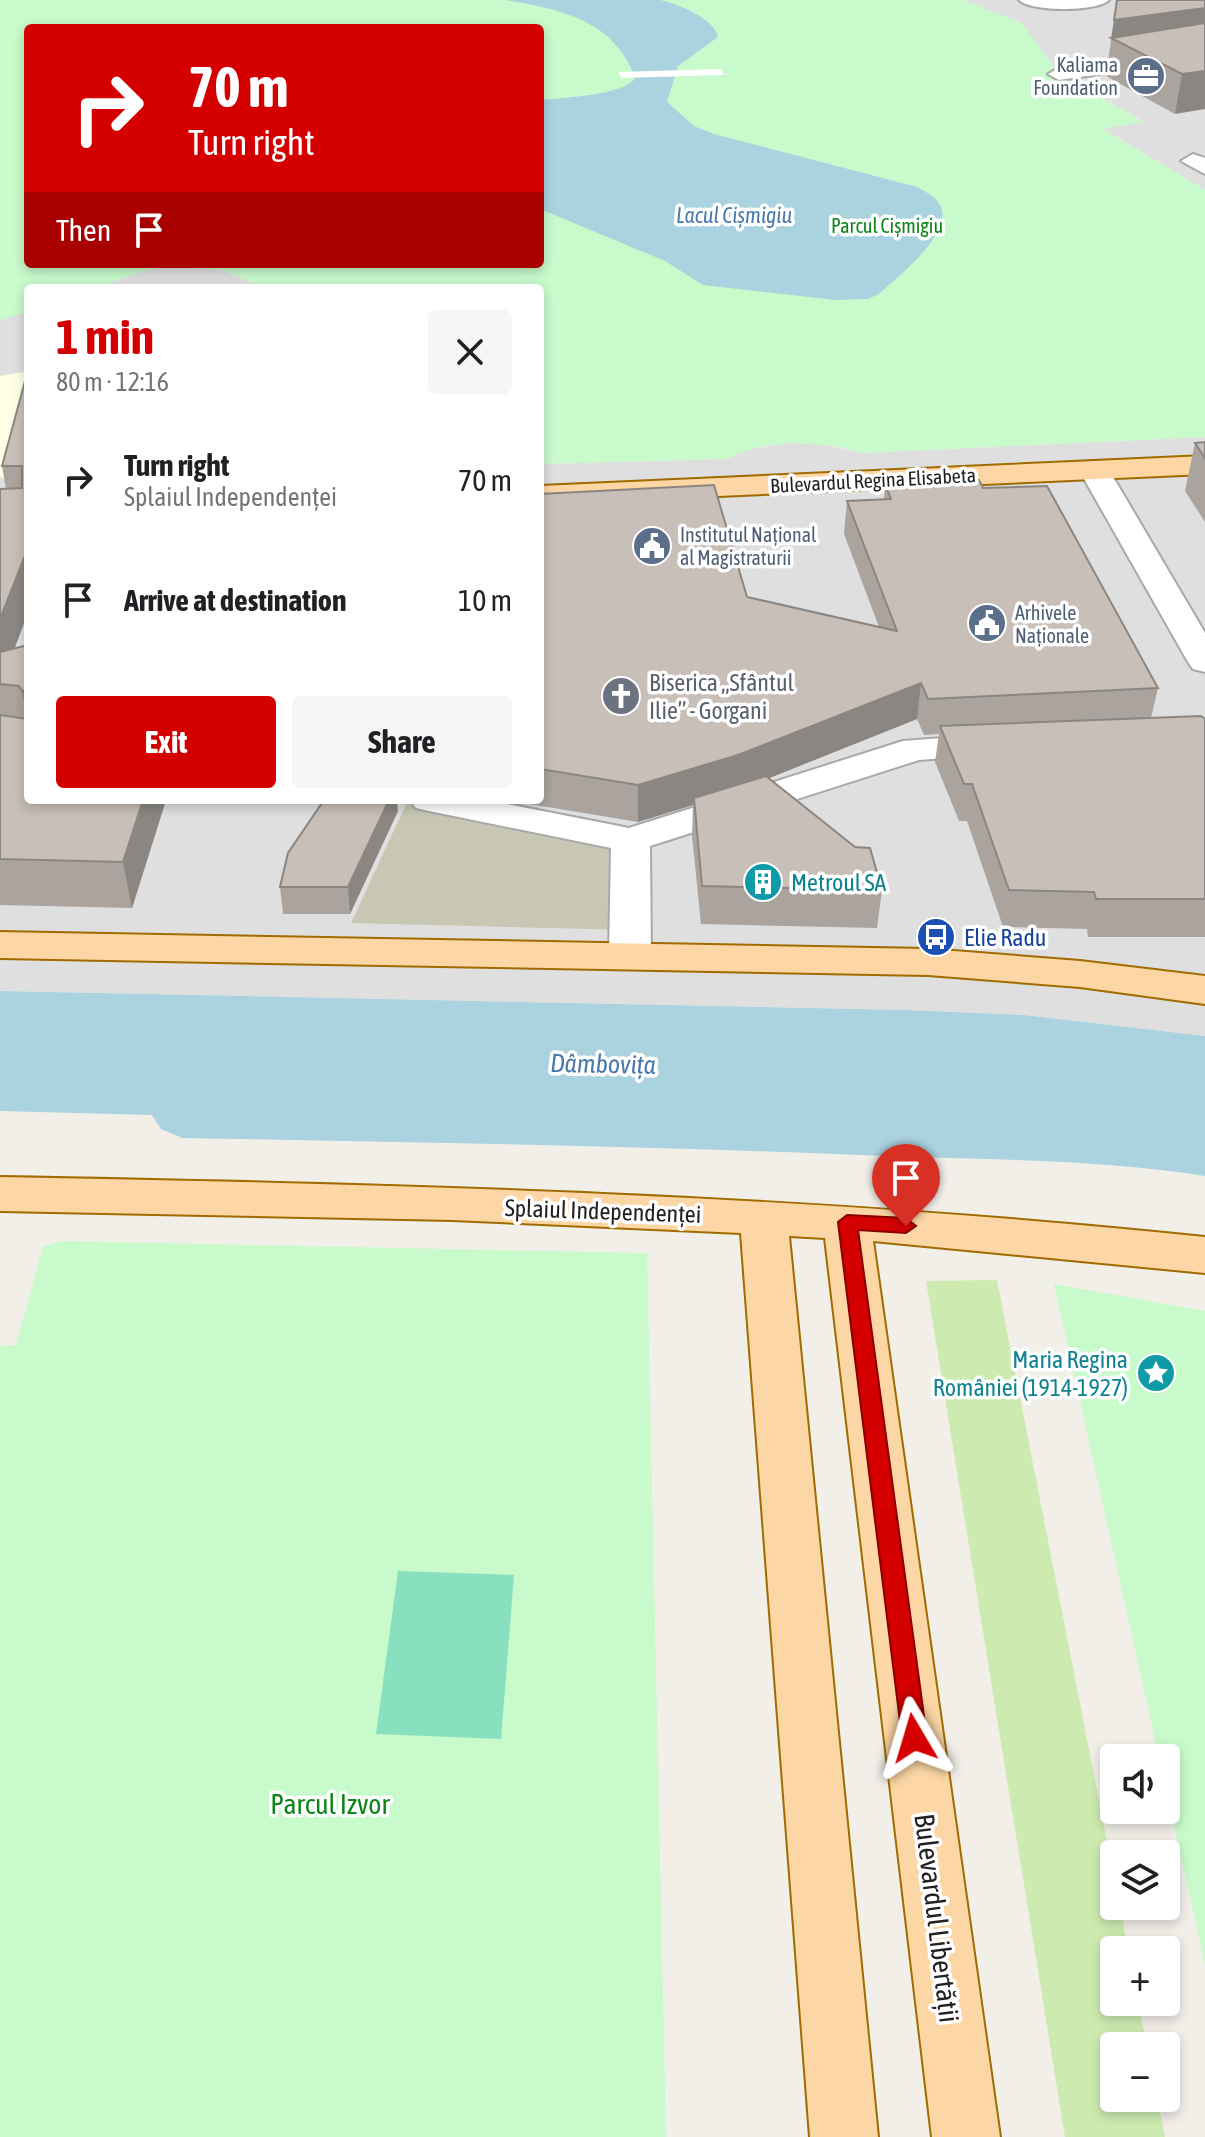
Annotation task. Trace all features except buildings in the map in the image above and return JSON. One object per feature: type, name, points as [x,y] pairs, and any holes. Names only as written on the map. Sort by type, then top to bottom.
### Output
[{"type":"main road","name":"Bulevardul Regina Elisabeta","points":[[544,495],[1205,465]]},
{"type":"main road","points":[[0,945],[928,962],[1080,974],[1205,990]]},
{"type":"main road","name":"Splaiul Independenței","points":[[0,1194],[465,1206],[847,1222],[1064,1238],[1205,1255]]},
{"type":"main road","points":[[764,1218],[844,2137]]},
{"type":"main road","name":"Bulevardul Libertății","points":[[847,1222],[966,2137]]},
{"type":"street","points":[[1029,0],[1069,3],[1099,0]]},
{"type":"street","points":[[1059,74],[1205,53]]},
{"type":"street","points":[[1094,470],[1205,662]]},
{"type":"street","points":[[449,804],[631,840],[916,749],[1038,743]]},
{"type":"street","points":[[630,955],[631,840]]},
{"type":"shaded area","points":[[963,0],[1205,0],[1205,190],[1102,128],[1143,121],[1059,74]]},
{"type":"shaded area","points":[[152,268],[203,268],[222,270],[255,284],[106,284]]},
{"type":"shaded area","points":[[24,312],[24,804],[544,804],[544,464],[727,459],[747,450],[786,443],[822,444],[862,453],[1205,437],[1205,1036],[1024,1015],[907,1010],[0,991],[0,320]]},
{"type":"shaded area","points":[[24,372],[24,411],[17,482],[0,477],[0,376]]},
{"type":"shaded area","points":[[406,804],[449,804],[631,840],[630,930],[351,923]]},
{"type":"green space","name":"Parcul Cișmigiu","points":[[0,0],[963,0],[1022,23],[1059,74],[1144,122],[1103,129],[1205,190],[1205,437],[862,453],[793,443],[759,447],[727,459],[544,464],[544,284],[255,284],[222,270],[203,268],[544,268],[544,24],[24,24],[24,268],[152,268],[106,284],[24,284],[24,312],[0,320]]},
{"type":"green space","name":"Parcul Izvor","points":[[61,1241],[647,1253],[666,2137],[0,2137],[0,1346],[16,1345],[43,1247]]},
{"type":"green space","points":[[997,1280],[1100,1806],[1100,1824],[1104,1824],[1107,1840],[1100,1840],[1100,1920],[1123,1920],[1125,1936],[1100,1936],[1100,2016],[1141,2016],[1144,2032],[1100,2032],[1100,2112],[1160,2112],[1165,2137],[1065,2137],[926,1281]]},
{"type":"green space","points":[[1054,1284],[1205,1311],[1205,1965],[1180,1840],[1177,1840],[1174,1824],[1180,1824],[1180,1744],[1156,1744]]},
{"type":"green space","points":[[398,1571],[514,1575],[501,1739],[376,1734]]},
{"type":"water","name":"Lacul Cișmigiu","points":[[505,0],[660,0],[703,18],[718,37],[678,66],[667,102],[694,126],[714,134],[917,187],[938,202],[942,213],[933,239],[911,265],[879,294],[868,299],[836,300],[703,285],[665,261],[544,211],[544,100],[606,92],[629,84],[635,78],[626,58],[599,30],[565,13]]},
{"type":"water","name":"Dâmbovița","points":[[0,991],[907,1010],[1024,1015],[1205,1036],[1205,1176],[1120,1166],[1033,1161],[606,1147],[182,1138],[161,1129],[152,1115],[0,1111]]},
{"type":"pier","points":[[721,69],[724,75],[621,78],[619,72]]},
{"type":"place","name":"Kaliama Foundation","points":[[1146,76]]},
{"type":"place","name":"Institutul Național al Magistraturii","points":[[652,546]]},
{"type":"place","name":"Arhivele Naționale","points":[[987,623]]},
{"type":"place","name":"Biserica „Sfântul Ilie” - Gorgani","points":[[621,696]]},
{"type":"place","name":"Metroul SA","points":[[763,882]]},
{"type":"place","name":"Elie Radu","points":[[936,937]]},
{"type":"place","name":"Maria Regina României (1914-1927)","points":[[1156,1373]]},
{"type":"route","points":[[906,1226],[847,1222],[914,1738]]}]
